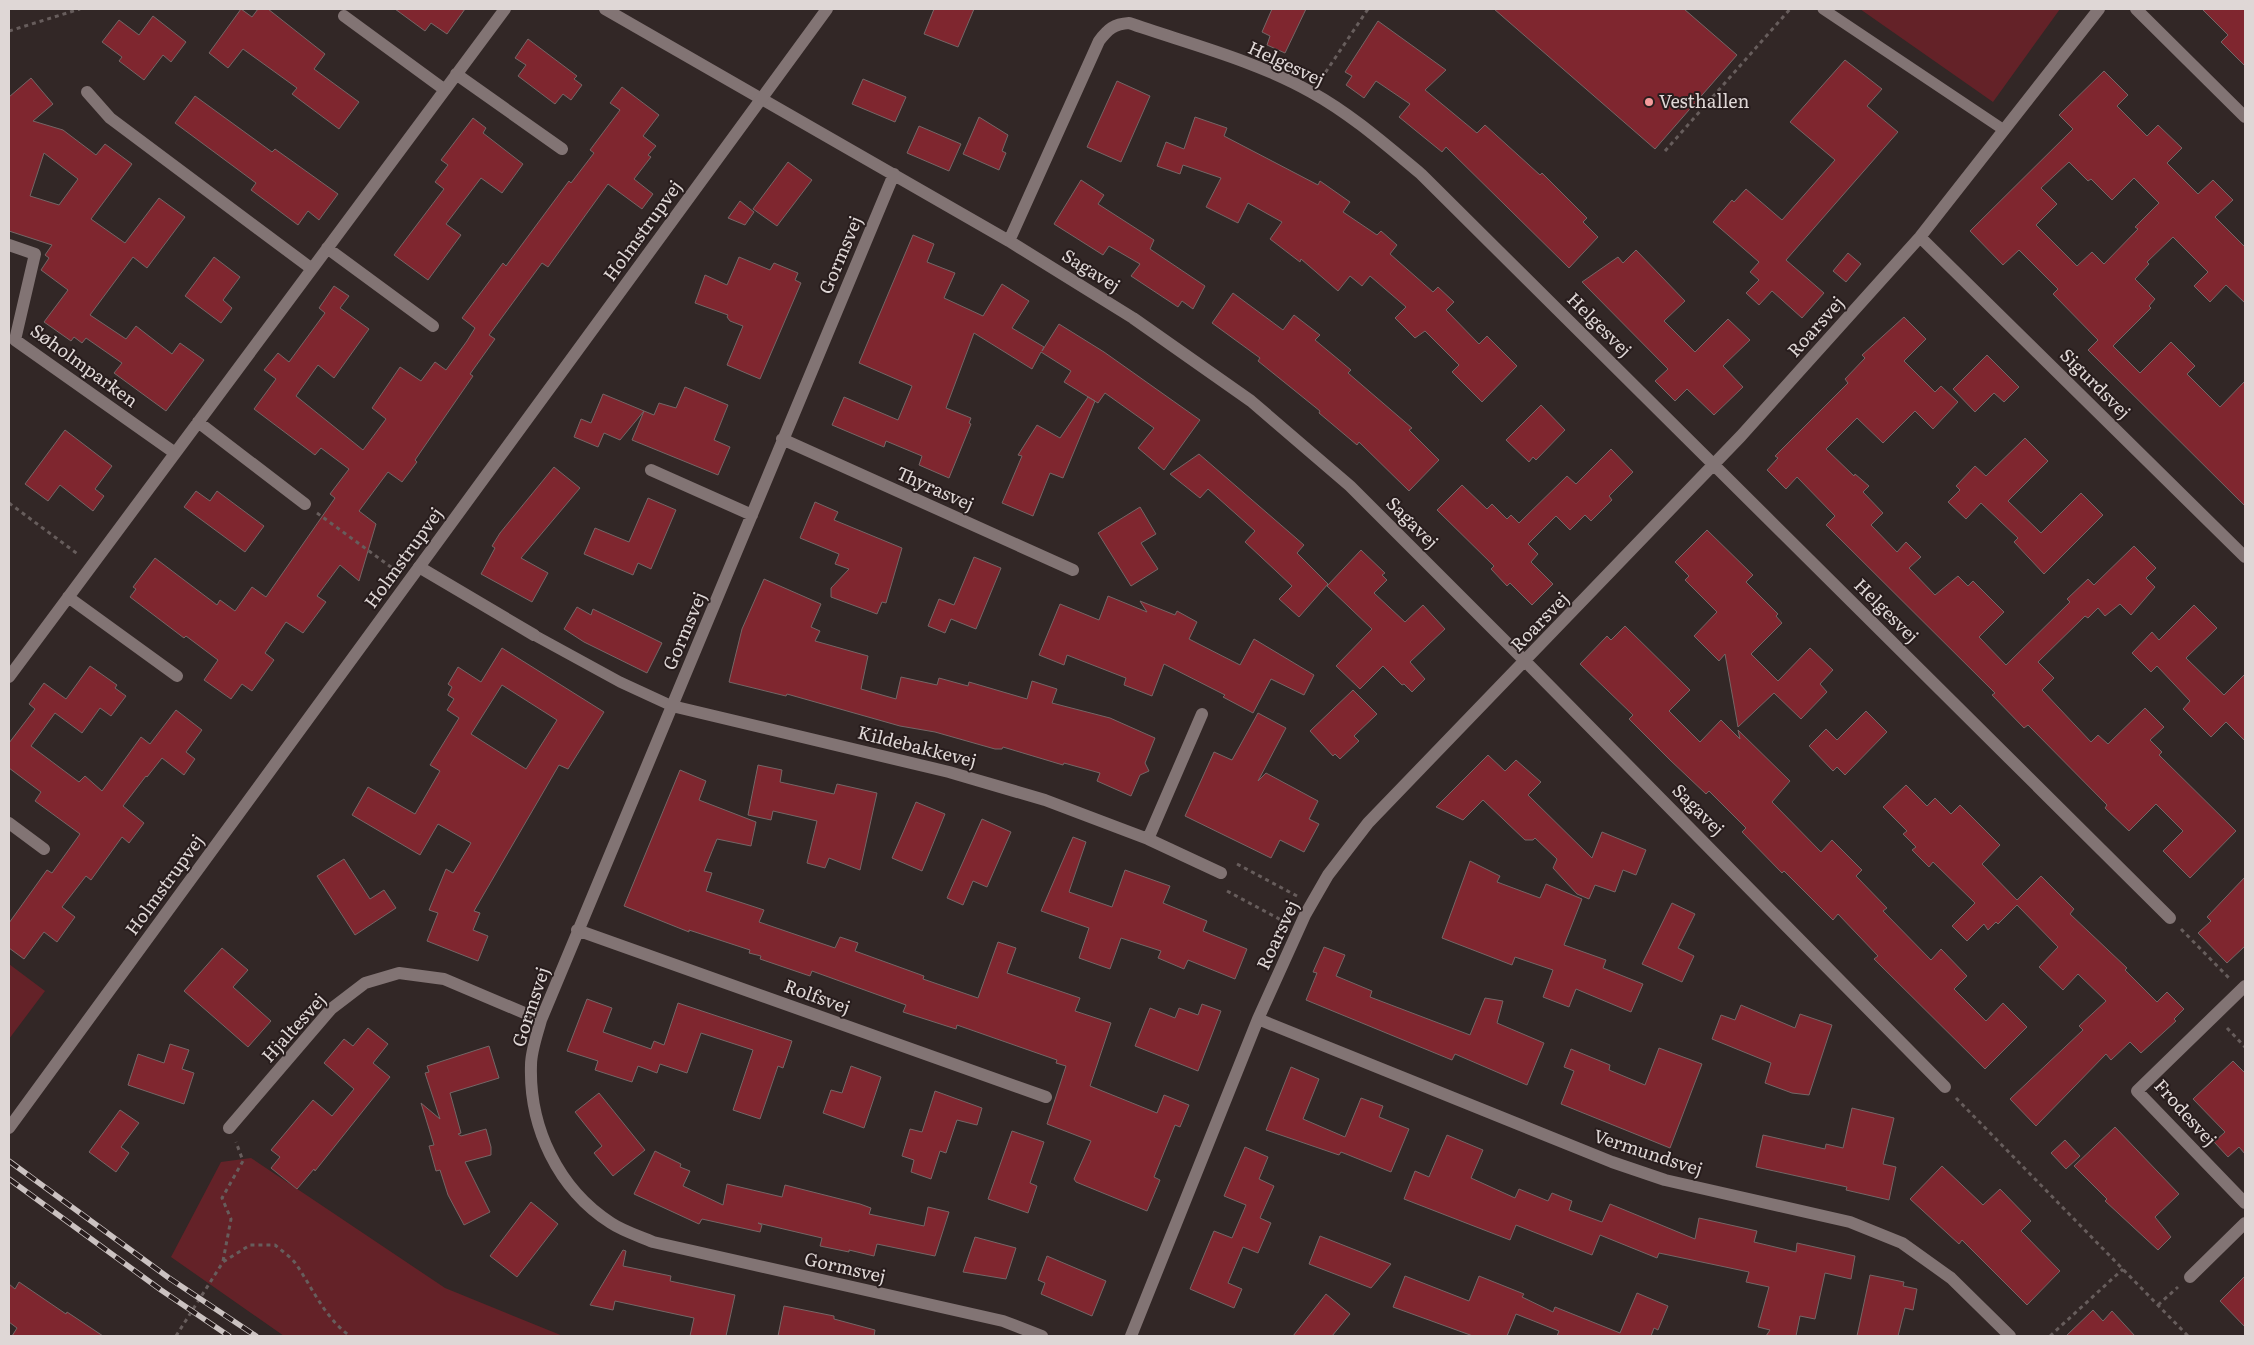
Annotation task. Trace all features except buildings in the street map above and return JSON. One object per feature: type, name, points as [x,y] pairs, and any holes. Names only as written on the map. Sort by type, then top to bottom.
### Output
[{"type":"street","points":[[9,677],[505,9]]},
{"type":"street","points":[[605,9],[761,100]]},
{"type":"street","name":"Holmstrupvej","points":[[9,1128],[827,9]]},
{"type":"street","name":"Roarsvej","points":[[1131,1336],[1258,1019],[1299,929],[1328,875],[1368,823],[1715,466],[1920,237],[2099,9]]},
{"type":"street","points":[[2136,9],[2245,117]]},
{"type":"street","points":[[344,16],[445,90]]},
{"type":"street","name":"Helgesvej","points":[[1009,241],[1099,41],[1106,31],[1117,24],[1129,22],[1244,62],[1312,92],[1370,132],[1421,174],[2170,918]]},
{"type":"street","points":[[456,74],[562,149]]},
{"type":"street","points":[[87,92],[110,118],[312,269]]},
{"type":"street","name":"Sagavej","points":[[761,100],[1009,241],[1133,318],[1251,402],[1350,486],[1945,1087]]},
{"type":"street","name":"Gormsvej","points":[[894,174],[541,1020],[531,1063],[532,1100],[541,1136],[555,1165],[577,1193],[611,1223],[652,1242],[1003,1321],[1042,1336]]},
{"type":"street","name":"Sigurdsvej","points":[[1920,237],[2245,557]]},
{"type":"street","name":"Søholmparken","points":[[9,245],[35,254],[15,340],[175,453]]},
{"type":"street","points":[[327,248],[433,326]]},
{"type":"street","points":[[198,422],[305,504]]},
{"type":"street","name":"Thyrasvej","points":[[782,439],[1074,570]]},
{"type":"street","points":[[651,470],[752,516]]},
{"type":"street","points":[[419,567],[534,635]]},
{"type":"street","points":[[68,597],[177,676]]},
{"type":"street","name":"Kildebakkevej","points":[[672,706],[949,772],[1045,800],[1148,839],[1221,873]]},
{"type":"street","points":[[1148,839],[1202,714]]},
{"type":"street","points":[[9,823],[44,849]]},
{"type":"street","name":"Rolfsvej","points":[[577,930],[1046,1097]]},
{"type":"street","name":"Hjaltesvej","points":[[229,1128],[331,1009],[365,983],[399,973],[444,980],[541,1020]]},
{"type":"street","name":"Frodesvej","points":[[2243,988],[2137,1091],[2245,1203]]},
{"type":"street","name":"Vermundsvej","points":[[1258,1019],[1612,1162],[1665,1180],[1859,1225],[1902,1244],[1951,1278],[2010,1336]]},
{"type":"street","points":[[2190,1277],[2245,1223]]},
{"type":"lane","points":[[1823,9],[2004,130]]},
{"type":"lane","points":[[534,635],[620,682],[672,706]]},
{"type":"path","points":[[9,31],[80,9]]},
{"type":"path","points":[[1312,92],[1368,9]]},
{"type":"path","points":[[1665,151],[1790,9]]},
{"type":"path","points":[[9,503],[92,565]]},
{"type":"path","points":[[305,504],[409,580]]},
{"type":"path","points":[[1299,929],[1215,884],[1228,860],[1312,904]]},
{"type":"path","points":[[2170,918],[2243,988]]},
{"type":"path","points":[[2215,1016],[2245,1047]]},
{"type":"path","points":[[1945,1087],[2188,1336]]},
{"type":"path","points":[[176,1336],[223,1262],[231,1219],[222,1198],[243,1161],[229,1128]]},
{"type":"path","points":[[223,1262],[250,1245],[275,1245],[294,1262],[318,1302],[343,1331],[350,1336]]},
{"type":"path","points":[[2050,1336],[2123,1270]]},
{"type":"path","points":[[2158,1305],[2190,1277]]},
{"type":"shaded area","points":[[1860,9],[2060,9],[1993,102]]},
{"type":"shaded area","points":[[9,964],[45,991],[9,1039]]},
{"type":"shaded area","points":[[251,1158],[445,1288],[563,1336],[284,1336],[171,1257],[221,1162]]},
{"type":"railway","points":[[9,1161],[169,1278],[256,1336]]},
{"type":"railway","points":[[9,1179],[161,1290],[229,1336]]},
{"type":"place","name":"Vesthallen","points":[[1649,102]]}]
